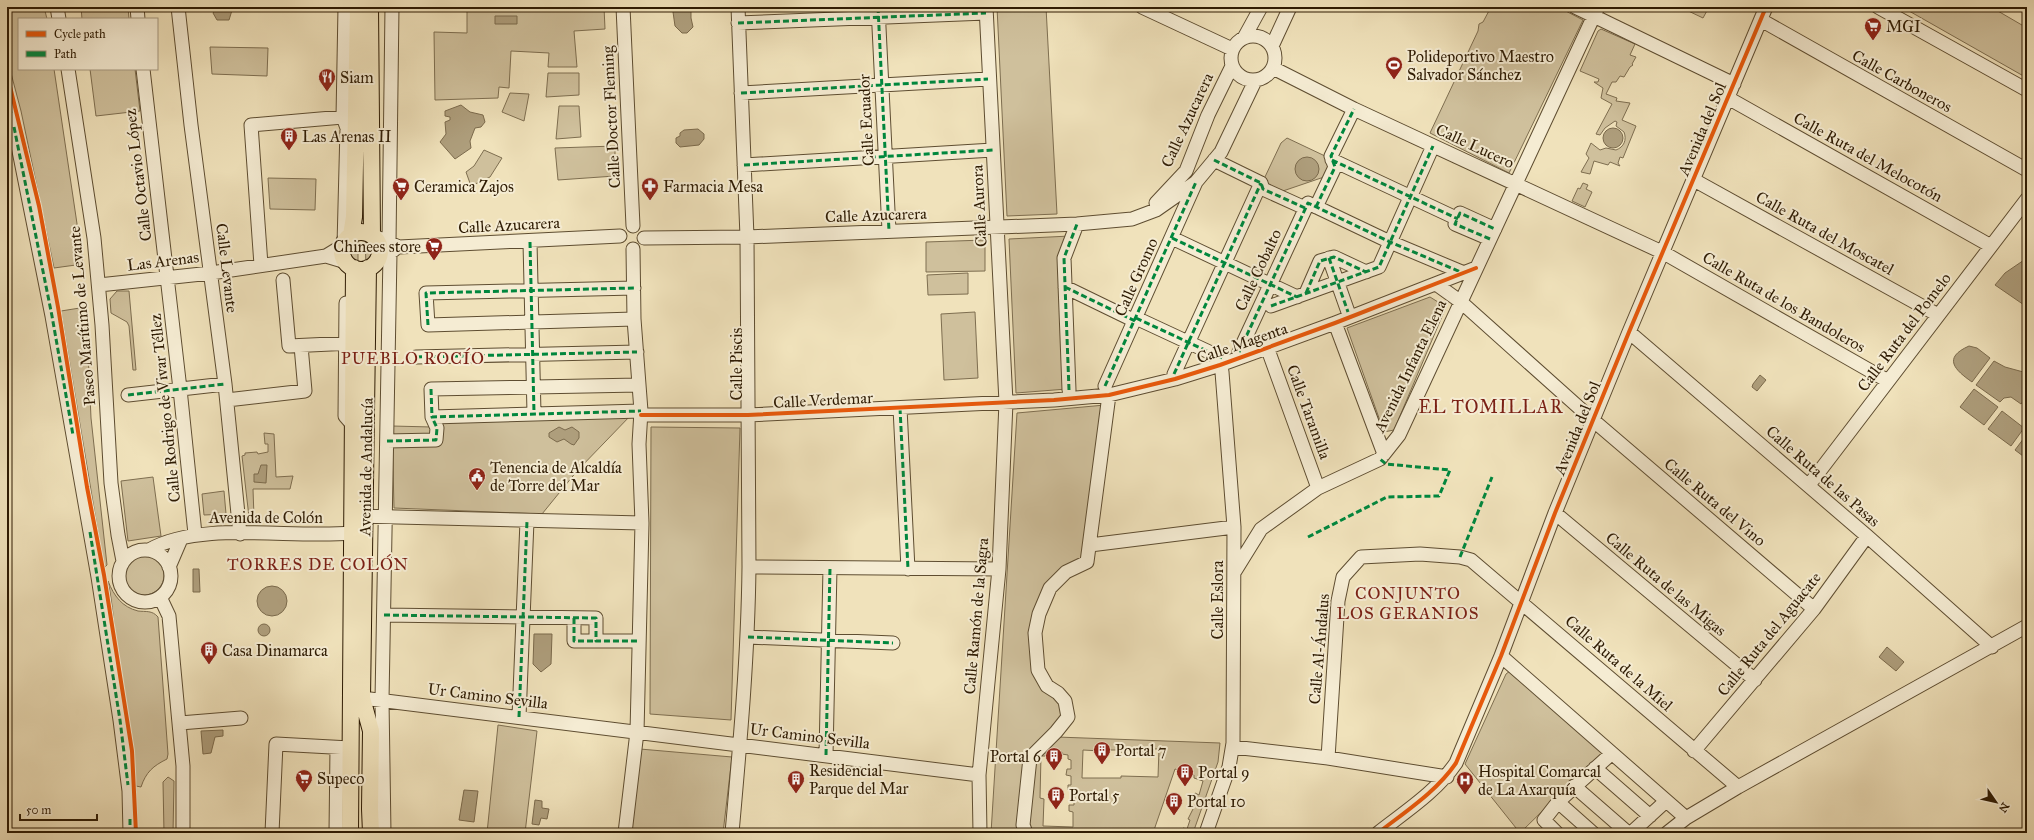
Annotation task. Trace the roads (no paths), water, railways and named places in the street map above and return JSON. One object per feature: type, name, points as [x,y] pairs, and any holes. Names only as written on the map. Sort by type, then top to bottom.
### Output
[{"type":"main road","points":[[347,240],[364,232],[372,235],[376,239],[380,250],[372,258],[343,254],[347,240],[354,217],[358,7]]},
{"type":"main road","points":[[370,7],[372,235]]},
{"type":"main road","name":"Avenida de Andalucía","points":[[372,258],[349,343],[352,424],[358,516],[362,698],[371,731],[370,809],[372,833]]},
{"type":"main road","name":"Avenida de Andalucía","points":[[350,833],[344,748],[351,533],[358,516],[372,258]]},
{"type":"street","points":[[57,7],[59,18]]},
{"type":"street","points":[[137,7],[138,18]]},
{"type":"street","name":"Calle Levante","points":[[178,7],[191,126],[212,272],[227,400],[240,534]]},
{"type":"street","points":[[326,256],[347,240],[347,128],[343,117],[345,7]]},
{"type":"street","points":[[384,833],[382,700],[387,441],[372,258],[392,7]]},
{"type":"street","name":"Calle Doctor Fleming","points":[[623,7],[633,226]]},
{"type":"street","name":"Calle Piscis","points":[[732,833],[741,745],[748,637],[749,567],[747,237],[738,7]]},
{"type":"street","points":[[1142,7],[1232,49]]},
{"type":"street","points":[[1261,7],[1244,38],[1235,44],[1232,49],[1232,66],[1237,75],[1246,80],[1255,81],[1268,76],[1273,68],[1275,60],[1272,46],[1290,7]]},
{"type":"street","points":[[1575,7],[1596,12],[1734,84]]},
{"type":"street","name":"Avenida del Sol","points":[[1378,833],[1433,791],[1447,776],[1456,763],[1501,656],[1555,513],[1594,421],[1629,332],[1664,253],[1766,7]]},
{"type":"street","points":[[1878,7],[2027,90]]},
{"type":"street","points":[[738,23],[878,12],[986,10]]},
{"type":"street","name":"Calle Aurora","points":[[986,10],[988,79],[998,227],[1006,402]]},
{"type":"street","name":"Calle Ecuador","points":[[878,12],[889,231]]},
{"type":"street","name":"Avenida Infanta Elena","points":[[1235,570],[1261,529],[1318,488],[1380,459],[1399,435],[1515,183],[1596,12]]},
{"type":"street","name":"Calle Carboneros","points":[[1761,20],[2027,170]]},
{"type":"street","points":[[1244,38],[1260,37],[1272,46]]},
{"type":"street","name":"Calle Azucarera","points":[[1111,222],[1157,202],[1186,171],[1208,115],[1232,66]]},
{"type":"street","name":"Calle Lucero","points":[[1273,68],[1354,109],[1664,253]]},
{"type":"street","name":"Paseo Marítimo de Levante","points":[[68,70],[78,121],[100,285],[111,483],[123,561]]},
{"type":"street","name":"Calle Octavio López","points":[[143,70],[168,278]]},
{"type":"street","points":[[741,93],[988,79]]},
{"type":"street","name":"Calle Azucarera","points":[[644,238],[747,237],[1077,224],[1132,219],[1156,210],[1196,182],[1221,152],[1255,81]]},
{"type":"street","name":"Calle Ruta del Melocotón","points":[[1728,98],[1991,246]]},
{"type":"street","points":[[7,100],[50,310],[98,577],[128,784],[130,833]]},
{"type":"street","name":"Calle Cobalto","points":[[1239,352],[1270,285],[1310,206],[1335,168],[1331,156],[1354,109]]},
{"type":"street","points":[[261,265],[251,125],[343,117]]},
{"type":"street","points":[[1270,306],[1379,267],[1433,146]]},
{"type":"street","points":[[744,165],[993,150]]},
{"type":"street","points":[[1214,160],[1261,183],[1263,189],[1310,206],[1464,273]]},
{"type":"street","points":[[1332,160],[1458,219],[1460,213],[1492,234]]},
{"type":"street","name":"Calle Ruta del Moscatel","points":[[1694,180],[1938,315]]},
{"type":"street","name":"Calle Gromo","points":[[1026,833],[1023,825],[1030,758],[1056,732],[1068,717],[1065,701],[1058,693],[1046,686],[1038,670],[1034,633],[1039,614],[1050,588],[1066,572],[1087,562],[1107,390],[1196,182]]},
{"type":"street","points":[[1174,374],[1261,183]]},
{"type":"street","name":"Calle Ruta del Pomelo","points":[[1809,485],[2027,199]]},
{"type":"street","points":[[1069,390],[1064,258],[1077,224]]},
{"type":"street","points":[[633,226],[642,231],[644,238],[639,247],[633,250],[623,246],[620,236],[624,230],[633,226]]},
{"type":"street","name":"Calle Azucarera","points":[[372,235],[372,258],[530,242],[620,236]]},
{"type":"street","points":[[1172,238],[1270,285],[1302,295]]},
{"type":"street","points":[[530,242],[532,322],[539,354],[534,387],[534,413]]},
{"type":"street","points":[[625,833],[637,732],[642,523],[639,444],[641,413],[634,320],[633,250]]},
{"type":"street","name":"Calle Ruta de los Bandoleros","points":[[1664,253],[1888,381]]},
{"type":"street","points":[[326,256],[372,258]]},
{"type":"street","name":"Las Arenas","points":[[100,285],[168,278],[326,256]]},
{"type":"street","points":[[1302,295],[1320,262],[1329,258],[1334,257],[1366,272]]},
{"type":"street","points":[[1329,258],[1348,312]]},
{"type":"street","name":"Calle Magenta","points":[[1006,402],[1107,390],[1175,379],[1221,361],[1267,347],[1335,323],[1476,268]]},
{"type":"street","name":"Calle Rodrigo de Vivar Téllez","points":[[168,278],[195,534]]},
{"type":"street","points":[[283,280],[289,346],[349,343]]},
{"type":"street","name":"Calle Ruta del Vino","points":[[1436,284],[1461,302],[1594,421],[1814,609]]},
{"type":"street","points":[[1065,287],[1188,342],[1221,361]]},
{"type":"street","points":[[634,288],[426,293],[428,325],[634,320]]},
{"type":"street","points":[[1335,323],[1384,454]]},
{"type":"street","name":"Calle Ruta de las Pasas","points":[[1629,332],[1809,485],[1992,647]]},
{"type":"street","points":[[227,400],[305,391],[301,346]]},
{"type":"street","name":"Calle Taramilla","points":[[1267,347],[1318,488]]},
{"type":"street","points":[[416,357],[637,352]]},
{"type":"street","name":"Calle Eslora","points":[[1206,833],[1229,767],[1233,747],[1234,527],[1221,361]]},
{"type":"street","points":[[128,394],[225,384]]},
{"type":"street","points":[[387,441],[436,440],[437,428],[432,417],[431,389],[639,385]]},
{"type":"street","name":"Calle Verdemar","points":[[432,417],[534,413],[748,415],[1006,402]]},
{"type":"street","name":"Calle Ramón de la Sagra","points":[[980,833],[979,775],[999,569],[1006,402]]},
{"type":"street","points":[[900,408],[908,569]]},
{"type":"street","name":"Calle Ruta de las Migas","points":[[1555,513],[1755,680]]},
{"type":"street","points":[[358,516],[642,523]]},
{"type":"street","points":[[519,717],[526,521]]},
{"type":"street","points":[[1090,545],[1234,527]]},
{"type":"street","name":"Avenida de Colón","points":[[149,550],[195,534],[351,533]]},
{"type":"street","name":"Calle Ruta del Aguacate","points":[[1694,751],[1814,609],[1867,536]]},
{"type":"street","points":[[169,567],[162,556],[149,550],[135,552],[123,561],[119,574],[120,582],[129,596],[144,602],[160,597],[170,583],[169,567],[181,539]]},
{"type":"street","name":"Calle Al-Ándalus","points":[[1328,758],[1338,602],[1343,577],[1361,557],[1420,554],[1460,557],[1472,560],[1521,601]]},
{"type":"street","points":[[749,567],[999,569]]},
{"type":"street","points":[[826,755],[830,568]]},
{"type":"street","points":[[160,597],[169,616],[180,722],[183,766],[184,833]]},
{"type":"street","name":"Calle Ruta de la Miel","points":[[1521,601],[1694,751],[1738,787]]},
{"type":"street","points":[[384,615],[596,618],[596,641]]},
{"type":"street","points":[[574,618],[574,641],[639,642]]},
{"type":"street","points":[[1667,833],[1686,818],[1738,787],[1992,647],[2027,626]]},
{"type":"street","points":[[748,637],[892,643]]},
{"type":"street","points":[[1501,656],[1611,754],[1686,818]]},
{"type":"street","name":"Ur Camino Sevilla","points":[[362,698],[979,775]]},
{"type":"street","points":[[180,722],[240,718]]},
{"type":"street","points":[[272,833],[276,744],[344,748],[336,833]]},
{"type":"street","points":[[1233,747],[1328,758],[1447,776]]},
{"type":"street","points":[[1558,833],[1544,820],[1558,802],[1574,786],[1611,754]]},
{"type":"street","points":[[1595,768],[1650,816]]},
{"type":"street","points":[[1574,786],[1628,833]]},
{"type":"street","points":[[1631,833],[1666,801]]},
{"type":"street","points":[[1558,802],[1593,833]]},
{"type":"place","name":"MGI","points":[[1873,41]]},
{"type":"place","name":"Polideportivo Maestro Salvador Sánchez","points":[[1394,80]]},
{"type":"place","name":"Siam","points":[[327,92]]},
{"type":"place","name":"Las Arenas II","points":[[289,151]]},
{"type":"place","name":"Ceramica Zajos","points":[[401,201]]},
{"type":"place","name":"Farmacia Mesa","points":[[650,201]]},
{"type":"place","name":"Chinees store","points":[[434,261]]},
{"type":"place","name":"Tenencia de Alcaldía de Torre del Mar","points":[[477,491]]},
{"type":"place","name":"Casa Dinamarca","points":[[209,665]]},
{"type":"place","name":"Portal 7","points":[[1102,765]]},
{"type":"place","name":"Portal 6","points":[[1054,771]]},
{"type":"place","name":"Portal 9","points":[[1185,787]]},
{"type":"place","name":"Supeco","points":[[304,793]]},
{"type":"place","name":"Residencial Parque del Mar","points":[[796,794]]},
{"type":"place","name":"Hospital Comarcal de La Axarquía","points":[[1465,795]]},
{"type":"place","name":"Portal 5","points":[[1056,810]]},
{"type":"place","name":"Portal 10","points":[[1174,816]]},
{"type":"district","name":"PUEBLO ROCÍO","points":[[413,358]]},
{"type":"district","name":"EL TOMILLAR","points":[[1491,407]]},
{"type":"district","name":"TORRES DE COLÓN","points":[[318,564]]},
{"type":"district","name":"CONJUNTO LOS GERANIOS","points":[[1408,603]]}]
